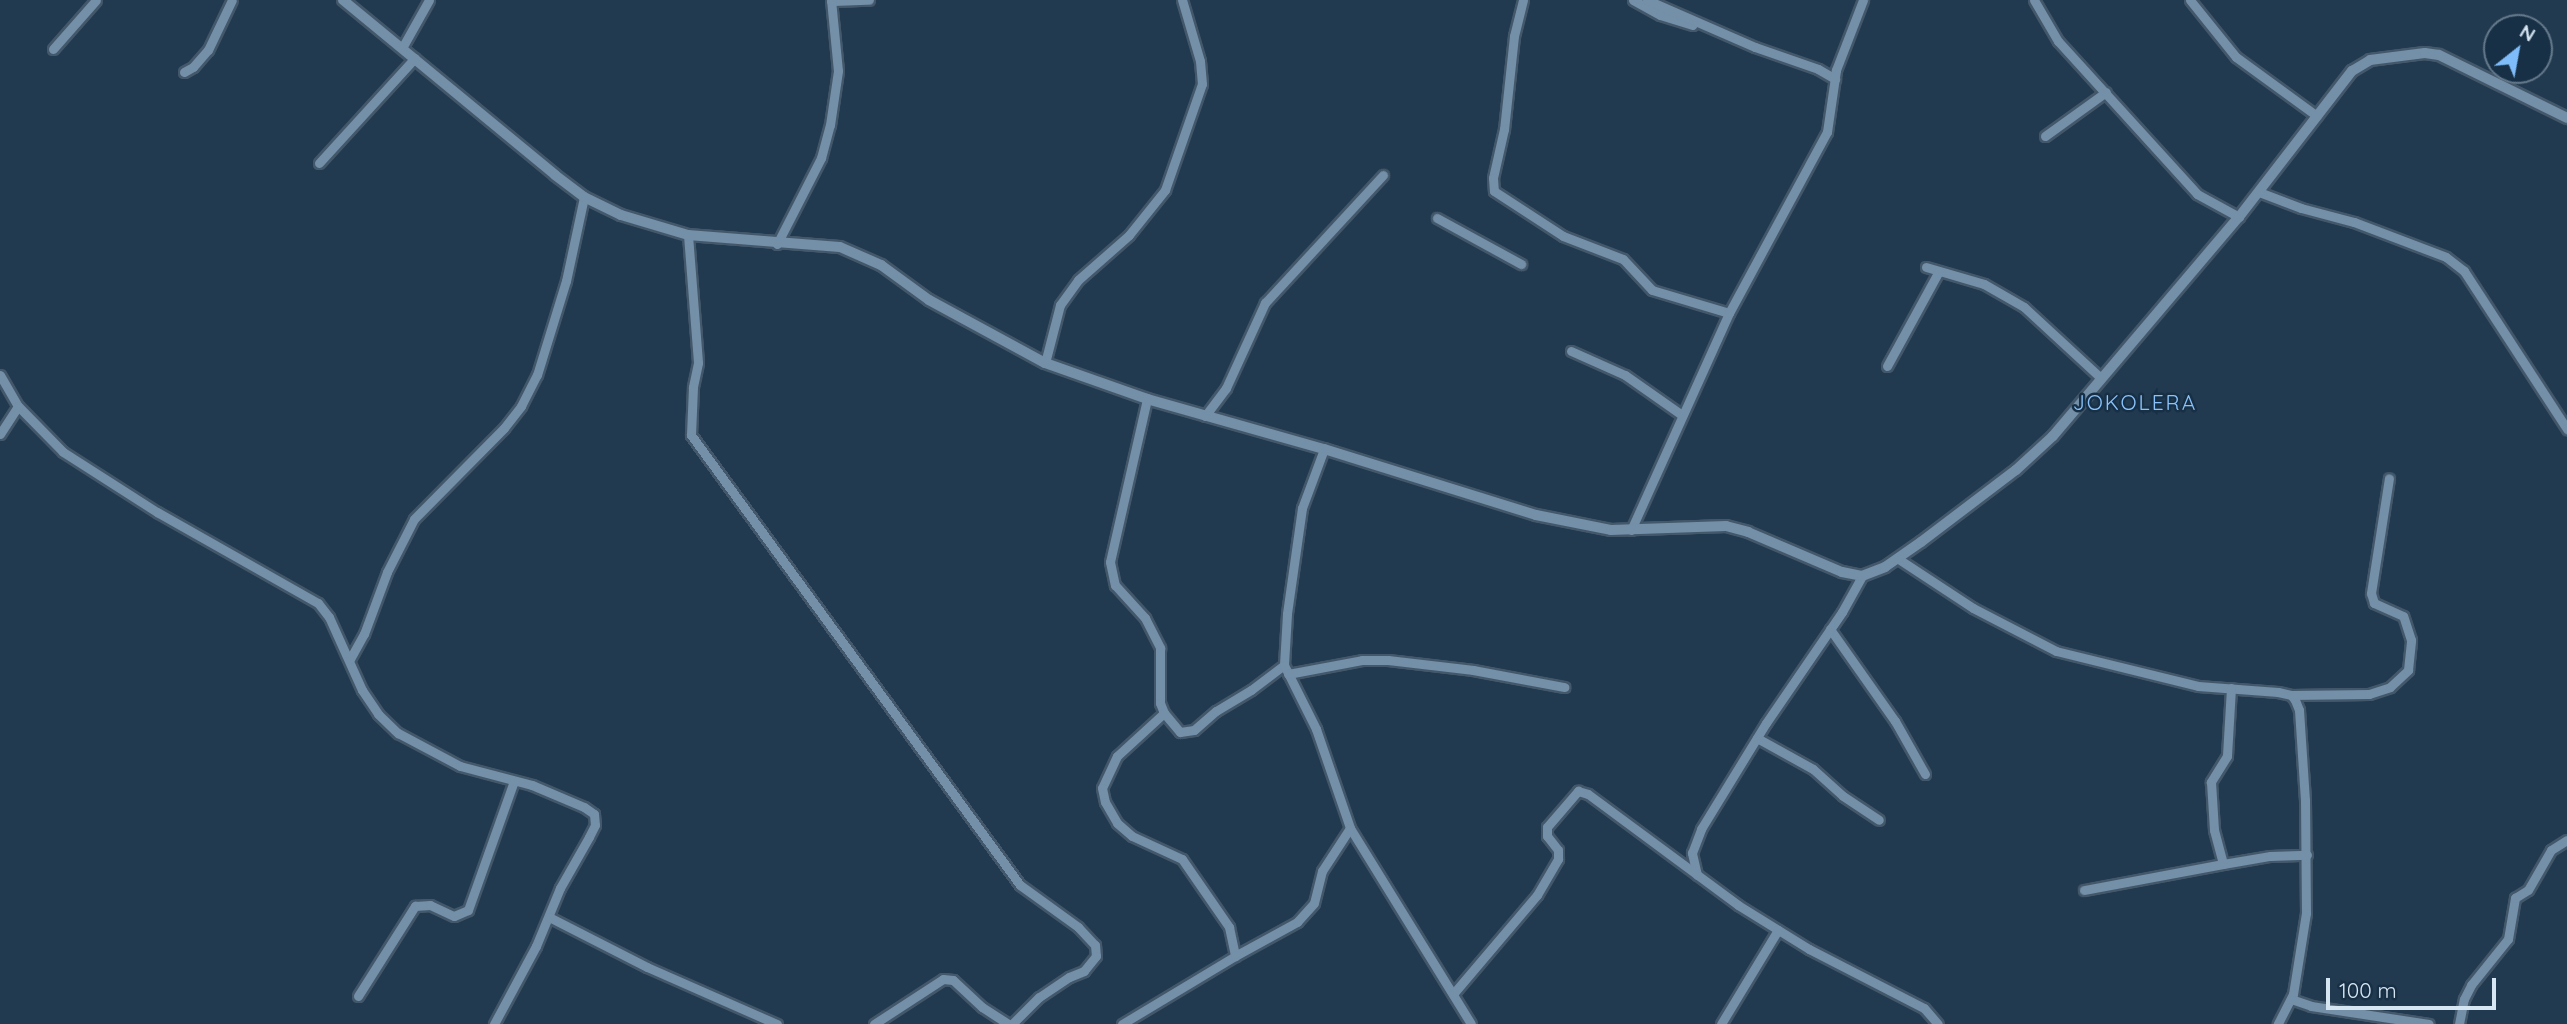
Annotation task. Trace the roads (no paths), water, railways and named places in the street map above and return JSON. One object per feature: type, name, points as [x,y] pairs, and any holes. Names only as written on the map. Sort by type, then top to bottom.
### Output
[{"type":"street","points":[[54,49],[96,0]]},
{"type":"street","points":[[184,72],[194,67],[208,50],[232,0]]},
{"type":"street","points":[[343,0],[584,197],[621,215],[688,235],[840,247],[881,265],[967,322],[1045,363],[1147,399],[1324,449],[1536,515],[1597,529],[1726,526],[1748,532],[1832,568],[1862,576]]},
{"type":"street","points":[[402,48],[429,0]]},
{"type":"street","points":[[777,244],[821,158],[830,125],[838,71],[831,0],[869,0]]},
{"type":"street","points":[[1045,363],[1060,305],[1077,280],[1129,235],[1165,190],[1202,84],[1200,61],[1182,0]]},
{"type":"street","points":[[1523,0],[1514,36],[1504,129],[1493,178],[1494,191],[1563,236],[1623,259],[1652,289],[1729,313]]},
{"type":"street","points":[[1633,0],[1660,15],[1693,26]]},
{"type":"street","points":[[1647,0],[1755,47],[1818,69],[1835,79]]},
{"type":"street","points":[[1631,530],[1729,313],[1827,132],[1835,79],[1863,0]]},
{"type":"street","points":[[2034,0],[2059,41],[2197,194],[2239,217]]},
{"type":"street","points":[[2190,0],[2236,57],[2316,116]]},
{"type":"street","points":[[1698,876],[1692,853],[1701,830],[1862,576],[1898,558],[2016,470],[2053,436],[2239,217],[2352,71],[2370,60],[2425,53],[2451,60],[2567,118]]},
{"type":"street","points":[[319,163],[415,58]]},
{"type":"street","points":[[2045,136],[2106,92]]},
{"type":"street","points":[[1205,416],[1226,388],[1265,303],[1383,175]]},
{"type":"street","points":[[2259,192],[2301,208],[2354,222],[2435,253],[2464,271],[2567,429]]},
{"type":"street","points":[[350,659],[364,634],[387,572],[414,519],[504,428],[521,406],[537,375],[566,281],[584,197]]},
{"type":"street","points":[[1437,218],[1521,264]]},
{"type":"street","points":[[688,235],[698,354],[691,435],[1020,885],[1078,927],[1095,945],[1096,956],[1084,971],[1069,976],[1039,997],[1010,1024],[982,1007],[953,980],[943,979],[874,1024]]},
{"type":"street","points":[[1926,267],[1984,284],[2024,307],[2101,378]]},
{"type":"street","points":[[1887,366],[1938,271]]},
{"type":"street","points":[[1571,351],[1625,374],[1682,415]]},
{"type":"street","points":[[0,375],[18,406],[63,452],[157,512],[318,603],[329,617],[373,706],[398,733],[460,766],[514,780],[584,807],[595,819],[589,837],[551,906],[550,917],[494,1024]]},
{"type":"street","points":[[1147,399],[1110,562],[1115,585],[1145,618],[1160,648],[1160,703],[1164,713],[1180,732],[1194,730],[1216,711],[1286,669],[1362,660],[1461,668],[1564,687]]},
{"type":"street","points":[[0,434],[18,406]]},
{"type":"street","points":[[1324,449],[1302,508],[1287,614],[1286,669],[1316,729],[1350,828],[1471,1024]]},
{"type":"street","points":[[1898,558],[1973,608],[2056,651],[2198,686],[2291,695],[2369,694],[2390,687],[2409,670],[2411,640],[2403,616],[2374,603],[2371,593],[2389,478]]},
{"type":"street","points":[[1830,629],[1895,721],[1924,775]]},
{"type":"street","points":[[2223,864],[2214,830],[2211,782],[2227,756],[2231,688]]},
{"type":"street","points":[[2277,1024],[2291,999],[2306,912],[2307,855],[2300,710],[2291,695]]},
{"type":"street","points":[[1164,713],[1117,756],[1102,788],[1105,802],[1112,816],[1132,836],[1182,859],[1228,928],[1235,956]]},
{"type":"street","points":[[1757,738],[1813,769],[1843,796],[1879,820]]},
{"type":"street","points":[[358,996],[415,906],[430,905],[454,916],[468,910],[514,780]]},
{"type":"street","points":[[1453,994],[1511,929],[1556,864],[1558,850],[1546,831],[1575,792],[1588,794],[1698,876],[1809,950],[1924,1008],[1938,1024]]},
{"type":"street","points":[[1122,1024],[1297,922],[1314,903],[1322,871],[1350,828]]},
{"type":"street","points":[[2459,1024],[2463,999],[2471,985],[2508,939],[2515,898],[2528,890],[2551,850],[2567,840]]},
{"type":"street","points":[[2084,890],[2270,856],[2307,855]]},
{"type":"street","points":[[550,917],[647,967],[777,1024]]},
{"type":"street","points":[[1721,1024],[1778,930]]},
{"type":"street","points":[[2291,999],[2311,1006],[2429,1024]]},
{"type":"district","name":"JOKOLERA","points":[[2135,402]]}]
